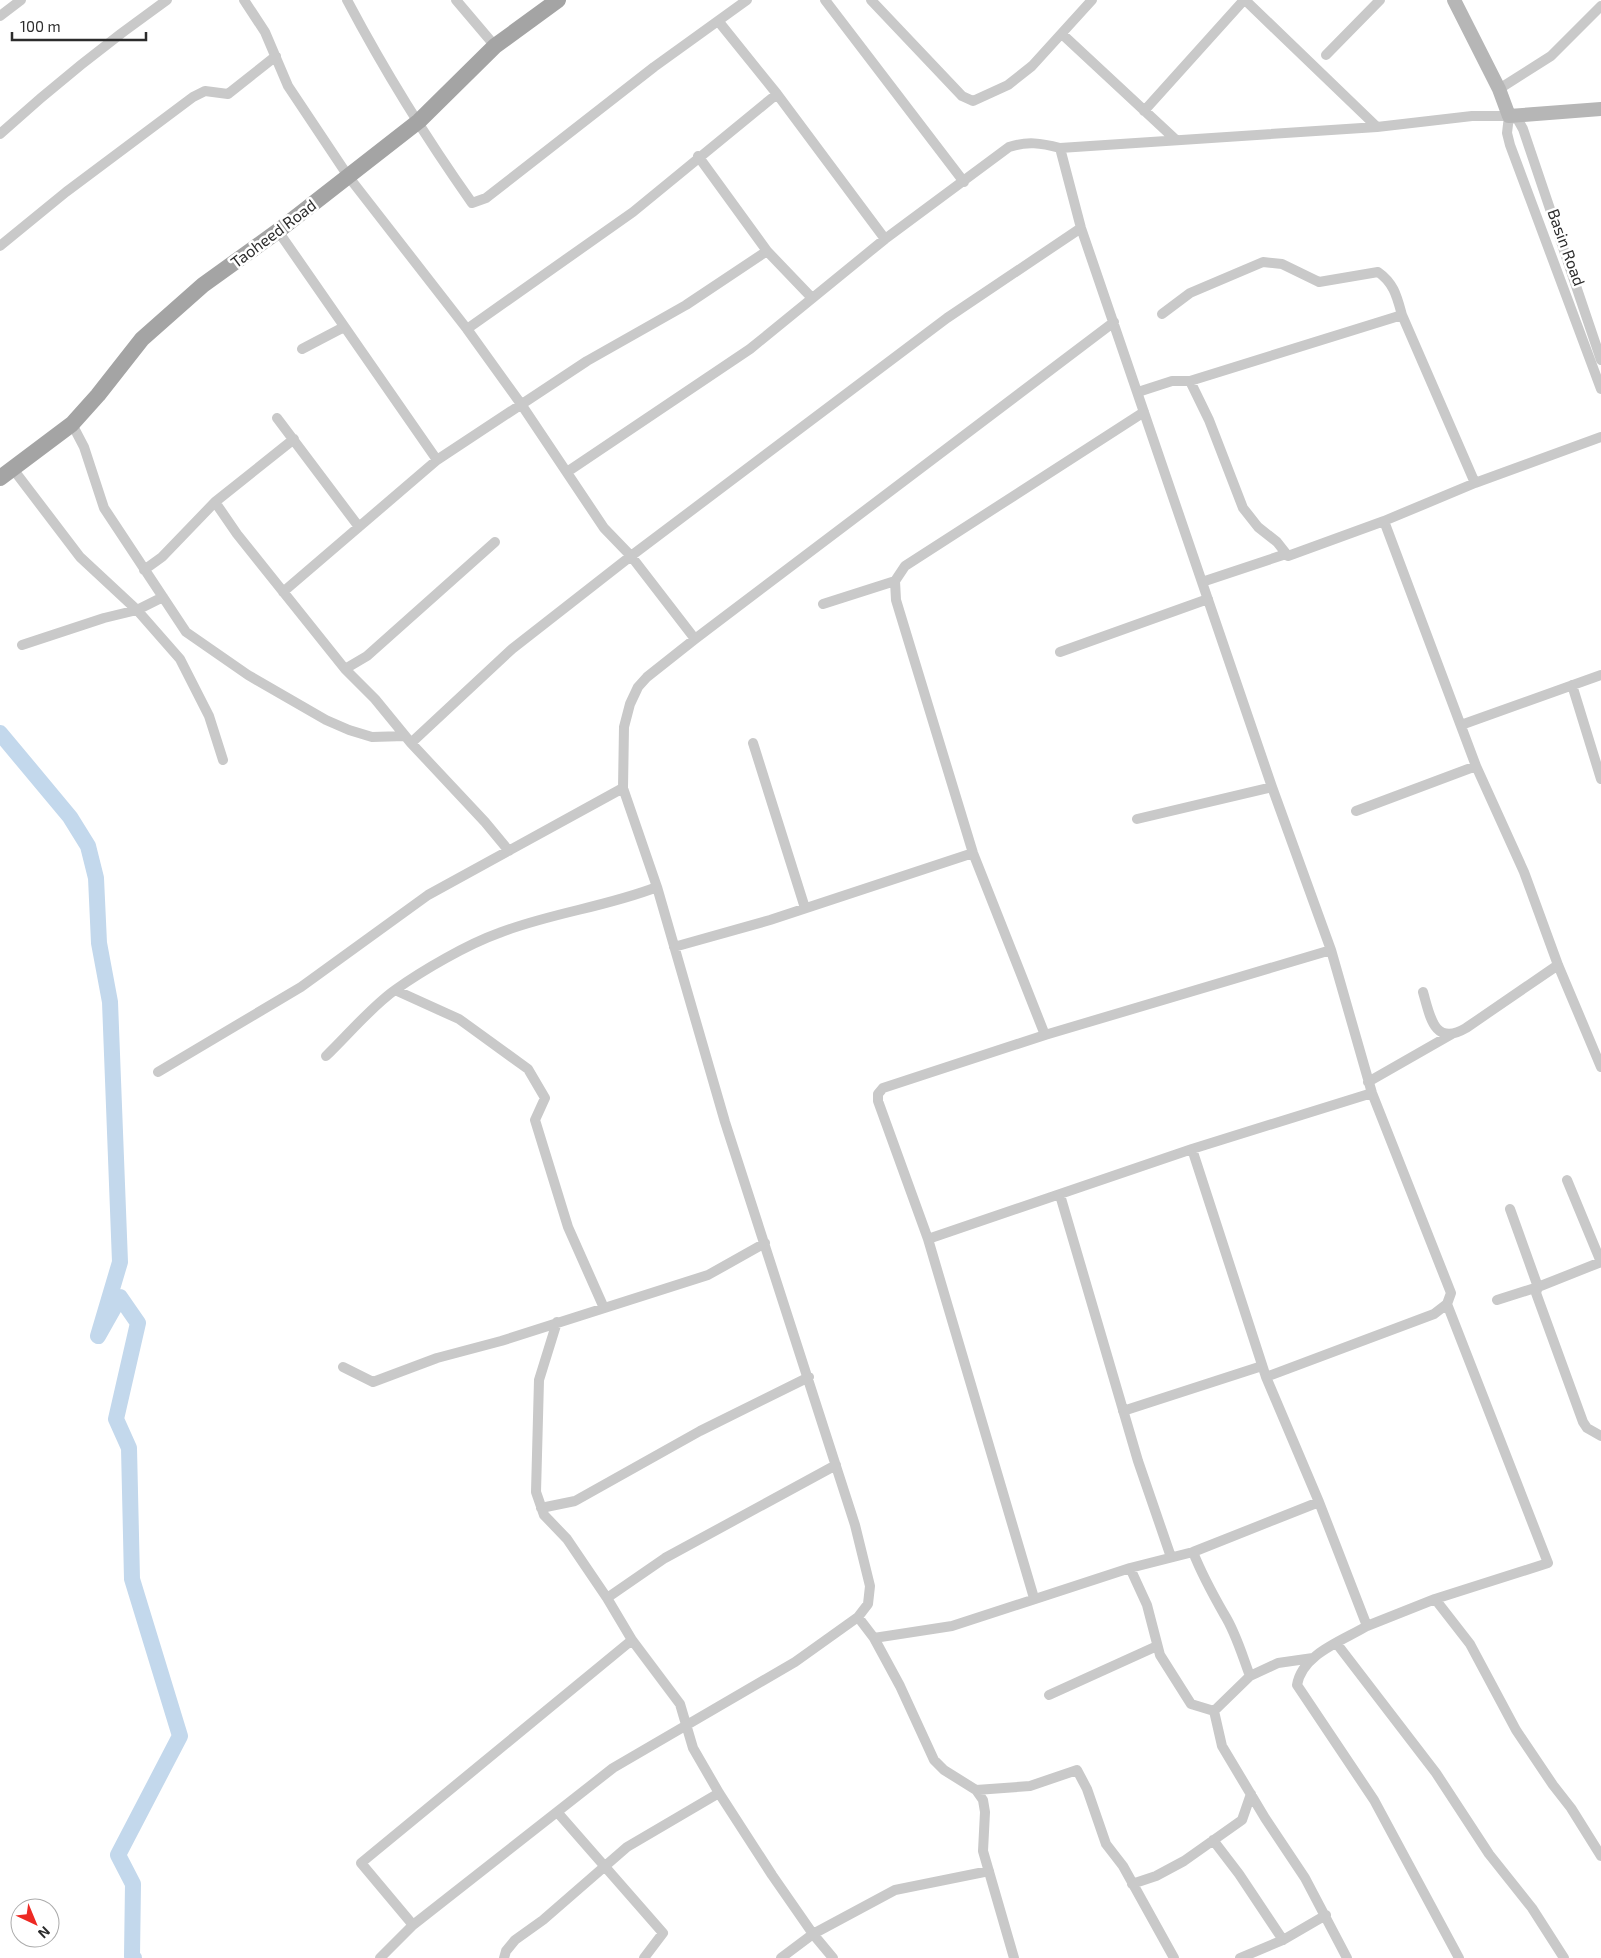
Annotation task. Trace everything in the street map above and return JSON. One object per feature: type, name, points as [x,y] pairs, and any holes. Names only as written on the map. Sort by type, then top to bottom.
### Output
[{"type":"main road","name":"Taoheed Road","points":[[6,473],[72,424],[98,395],[142,339],[203,285],[278,231],[418,121],[495,46],[558,0]]},
{"type":"street","points":[[0,16],[21,0]]},
{"type":"street","points":[[0,134],[43,96],[133,24],[167,0]]},
{"type":"street","points":[[244,0],[265,32],[288,86],[348,176],[467,329],[521,404],[604,528],[631,556],[695,639]]},
{"type":"street","points":[[347,0],[380,60],[429,141],[472,202],[486,198],[654,67],[747,0]]},
{"type":"street","points":[[456,0],[495,46]]},
{"type":"street","points":[[826,0],[964,182]]},
{"type":"street","points":[[871,0],[962,96],[973,101],[1008,85],[1032,66],[1092,0]]},
{"type":"street","points":[[1144,111],[1245,0],[1377,127]]},
{"type":"street","points":[[1326,55],[1380,0]]},
{"type":"street","name":"Basin Road","points":[[1454,0],[1498,89],[1509,116],[1507,133],[1510,146],[1601,389]]},
{"type":"street","points":[[1498,89],[1552,56],[1601,6]]},
{"type":"street","points":[[719,22],[777,94],[885,239]]},
{"type":"street","points":[[1062,34],[1176,140]]},
{"type":"street","points":[[0,246],[66,192],[193,97],[205,91],[228,94],[276,56]]},
{"type":"street","points":[[467,329],[633,212],[668,184],[698,156],[777,94]]},
{"type":"street","points":[[567,472],[750,349],[885,239],[1009,147],[1023,142],[1042,143],[1060,148],[1377,127],[1472,116],[1509,116],[1601,109]]},
{"type":"street","name":"Basin Road","points":[[1509,116],[1518,120],[1523,128],[1601,360]]},
{"type":"street","points":[[1510,146],[1528,142]]},
{"type":"street","points":[[1060,148],[1081,228],[1272,787],[1331,950],[1368,1082],[1451,1293],[1448,1304],[1548,1563],[1435,1599],[1367,1626],[1313,1658],[1302,1669],[1297,1685],[1374,1800],[1459,1958]]},
{"type":"street","points":[[698,156],[767,251],[812,298]]},
{"type":"street","points":[[72,424],[84,447],[104,508],[190,636],[248,675],[326,720],[349,730],[372,736],[408,740],[512,649],[631,556],[947,318],[1081,228]]},
{"type":"street","points":[[278,231],[437,460]]},
{"type":"street","points":[[283,592],[437,460],[587,361],[686,305],[767,251]]},
{"type":"street","points":[[1162,314],[1190,293],[1263,262],[1282,264],[1319,282],[1378,272],[1387,278],[1394,287],[1402,315],[1475,483]]},
{"type":"street","points":[[1138,392],[1172,381],[1190,381],[1402,315]]},
{"type":"street","points":[[380,1958],[413,1925],[613,1768],[795,1662],[858,1618],[868,1604],[870,1586],[855,1526],[809,1377],[725,1122],[657,888],[623,788],[624,727],[630,704],[638,687],[647,677],[1114,322]]},
{"type":"street","points":[[302,349],[344,327]]},
{"type":"street","points":[[1190,381],[1210,420],[1244,508],[1258,527],[1277,542],[1286,554]]},
{"type":"street","points":[[1045,1035],[973,853],[896,600],[895,581],[905,566],[1144,412]]},
{"type":"street","points":[[277,418],[358,527]]},
{"type":"street","points":[[1202,582],[1286,554],[1288,556],[1296,554],[1384,521],[1475,483],[1601,437]]},
{"type":"street","points":[[144,570],[162,557],[215,502],[294,439]]},
{"type":"street","points":[[6,473],[80,556],[137,610],[180,659],[209,716],[223,760]]},
{"type":"street","points":[[215,502],[237,534],[345,669],[375,699],[408,740],[485,822],[509,851]]},
{"type":"street","points":[[1384,521],[1476,766],[1524,872],[1558,965],[1601,1067]]},
{"type":"street","points":[[345,669],[368,656],[495,542]]},
{"type":"street","points":[[823,604],[895,581]]},
{"type":"street","points":[[22,646],[104,618],[137,610],[164,596]]},
{"type":"street","points":[[1060,652],[1208,599]]},
{"type":"street","points":[[1461,724],[1601,675]]},
{"type":"street","points":[[1572,685],[1601,779]]},
{"type":"street","points":[[753,743],[804,908]]},
{"type":"street","points":[[1356,811],[1476,766]]},
{"type":"street","points":[[1137,820],[1272,787]]},
{"type":"street","points":[[158,1072],[301,987],[428,895],[623,788]]},
{"type":"street","points":[[674,946],[804,908],[973,853]]},
{"type":"street","points":[[326,1056],[395,990],[445,960],[497,933],[540,919],[634,896],[657,888]]},
{"type":"street","points":[[1034,1598],[928,1239],[878,1101],[878,1094],[883,1088],[1045,1035],[1331,950]]},
{"type":"street","points":[[1368,1082],[1452,1034],[1466,1028],[1558,965]]},
{"type":"street","points":[[395,990],[459,1019],[528,1069],[545,1098],[535,1120],[568,1227],[604,1308]]},
{"type":"street","points":[[1422,992],[1432,1024],[1444,1034],[1452,1034]]},
{"type":"street","points":[[928,1239],[1192,1149],[1372,1093]]},
{"type":"street","points":[[1192,1149],[1262,1366],[1320,1502],[1367,1626]]},
{"type":"street","points":[[1497,1300],[1601,1262],[1568,1180]]},
{"type":"street","points":[[1060,1195],[1123,1411],[1171,1557]]},
{"type":"street","points":[[1510,1209],[1538,1286],[1536,1293],[1583,1422],[1587,1428],[1601,1436]]},
{"type":"street","points":[[343,1368],[373,1382],[437,1358],[502,1341],[708,1275],[765,1243]]},
{"type":"street","points":[[1266,1376],[1434,1314],[1448,1304]]},
{"type":"street","points":[[557,1322],[539,1380],[536,1492],[544,1515],[567,1539],[607,1598],[632,1640],[680,1704],[693,1748],[719,1792],[813,1934],[833,1958]]},
{"type":"street","points":[[1123,1411],[1262,1366]]},
{"type":"street","points":[[541,1508],[575,1501],[700,1431],[809,1377]]},
{"type":"street","points":[[607,1598],[665,1558],[836,1465]]},
{"type":"street","points":[[874,1638],[952,1626],[1130,1568],[1193,1552],[1320,1502]]},
{"type":"street","points":[[1193,1552],[1204,1582],[1225,1615],[1235,1636],[1250,1676]]},
{"type":"street","points":[[1130,1568],[1148,1605],[1160,1655],[1191,1704],[1214,1711]]},
{"type":"street","points":[[1435,1599],[1470,1644],[1516,1730],[1552,1785],[1571,1808],[1601,1856]]},
{"type":"street","points":[[858,1618],[874,1638],[900,1686],[934,1760],[944,1770],[976,1790],[982,1800],[985,1812],[983,1851],[1014,1958]]},
{"type":"street","points":[[413,1925],[361,1863],[632,1640]]},
{"type":"street","points":[[1337,1644],[1436,1773],[1489,1854],[1532,1908],[1564,1958]]},
{"type":"street","points":[[1049,1695],[1157,1646]]},
{"type":"street","points":[[1214,1711],[1250,1676],[1278,1664],[1313,1658]]},
{"type":"street","points":[[1214,1711],[1222,1746],[1305,1878],[1347,1958]]},
{"type":"street","points":[[976,1790],[1030,1786],[1077,1770],[1087,1789],[1106,1844],[1122,1866],[1174,1958]]},
{"type":"street","points":[[504,1958],[506,1951],[515,1940],[543,1920],[627,1846],[719,1792]]},
{"type":"street","points":[[1132,1884],[1156,1876],[1184,1861],[1242,1820],[1251,1794]]},
{"type":"street","points":[[558,1813],[605,1864],[621,1887],[663,1933],[644,1958]]},
{"type":"street","points":[[1213,1840],[1239,1874],[1283,1940]]},
{"type":"street","points":[[781,1958],[813,1934],[895,1890],[989,1871]]},
{"type":"street","points":[[1240,1958],[1283,1940],[1326,1915]]},
{"type":"waterway","points":[[0,733],[70,817],[88,846],[96,878],[99,943],[110,1002],[120,1262],[98,1336],[120,1297],[138,1323],[116,1419],[129,1448],[132,1579],[180,1736],[118,1855],[133,1884],[132,1956],[134,1958]]}]
